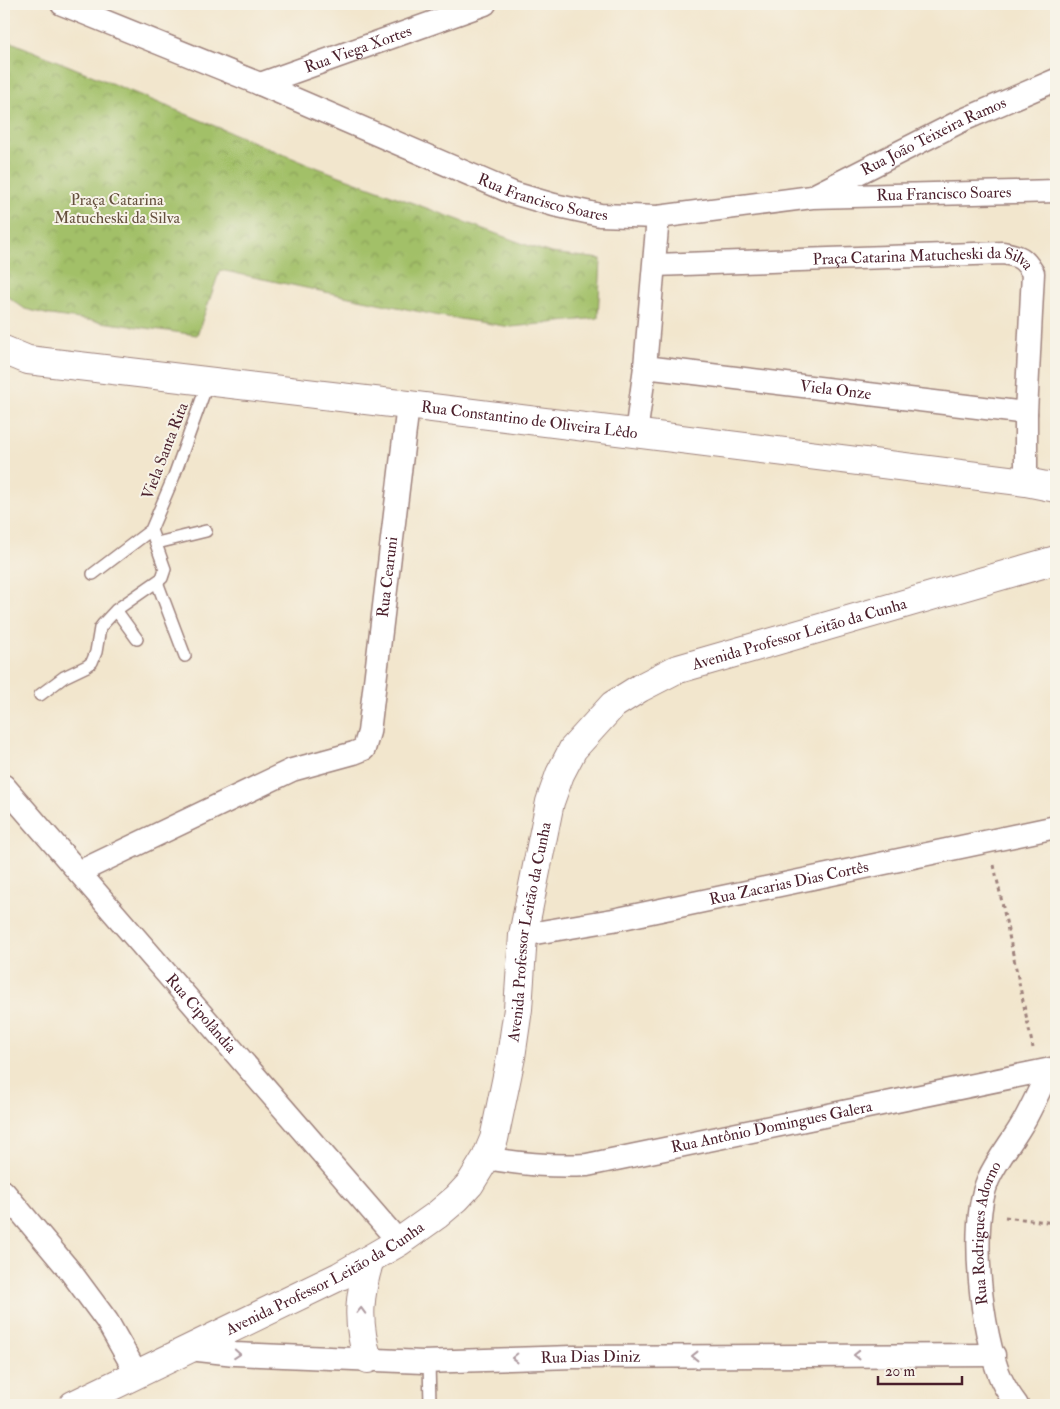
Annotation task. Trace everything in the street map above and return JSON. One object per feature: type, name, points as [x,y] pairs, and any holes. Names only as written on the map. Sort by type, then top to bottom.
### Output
[{"type":"street","name":"Rua Francisco Soares","points":[[62,4],[260,84],[513,193],[554,206],[600,215],[658,217],[812,197],[1056,191]]},
{"type":"street","name":"Rua Viega Xortes","points":[[260,84],[484,4]]},
{"type":"street","name":"Rua João Teixeira Ramos","points":[[812,197],[963,120],[1056,80]]},
{"type":"street","points":[[636,434],[645,367],[658,217]]},
{"type":"street","name":"Praça Catarina Matucheski da Silva","points":[[655,266],[1003,252],[1023,259],[1033,273],[1026,413],[1026,482]]},
{"type":"street","name":"Rua Constantino de Oliveira Lêdo","points":[[4,350],[28,360],[408,405],[1026,482],[1056,488]]},
{"type":"street","name":"Viela Onze","points":[[645,367],[1026,413]]},
{"type":"street","name":"Rua Cearuni","points":[[79,872],[292,770],[354,753],[364,748],[369,732],[408,405]]},
{"type":"street","name":"Avenida Professor Leitão da Cunha","points":[[73,1405],[340,1276],[399,1242],[457,1198],[470,1184],[486,1158],[494,1140],[511,1057],[518,1009],[523,935],[550,802],[560,774],[574,749],[613,705],[640,688],[675,670],[1056,560]]},
{"type":"street","name":"Rua Cipolândia","points":[[4,786],[399,1242]]},
{"type":"street","name":"Rua Zacarias Dias Cortês","points":[[523,935],[614,920],[1056,827]]},
{"type":"street","name":"Rua Antônio Domingues Galera","points":[[486,1158],[522,1164],[586,1165],[1053,1069]]},
{"type":"street","name":"Rua Rodrigues Adorno","points":[[1017,1405],[1000,1378],[986,1327],[978,1241],[980,1214],[982,1198],[989,1179],[1024,1122],[1053,1069]]},
{"type":"street","points":[[4,1192],[70,1271],[107,1321],[137,1374]]},
{"type":"street","points":[[368,1358],[363,1342],[360,1314],[362,1284],[370,1258]]},
{"type":"street","name":"Rua Dias Diniz","points":[[189,1349],[234,1354],[429,1361],[573,1357],[994,1355]]},
{"type":"lane","name":"Viela Santa Rita","points":[[93,574],[151,530],[174,476],[208,382]]},
{"type":"lane","points":[[40,695],[64,677],[92,662],[96,652],[100,628],[116,610],[162,578],[165,569],[151,530]]},
{"type":"lane","points":[[157,543],[206,531]]},
{"type":"lane","points":[[157,582],[185,656]]},
{"type":"lane","points":[[116,610],[137,639]]},
{"type":"lane","points":[[429,1361],[430,1405]]},
{"type":"path","points":[[989,842],[1033,1051],[1053,1069]]},
{"type":"path","points":[[980,1214],[1056,1223]]},
{"type":"green space","name":"Praça Catarina Matucheski da Silva","points":[[4,39],[302,162],[532,247],[551,253],[601,259],[598,318],[511,327],[440,316],[220,270],[197,335],[50,315],[25,309],[4,294]]}]
